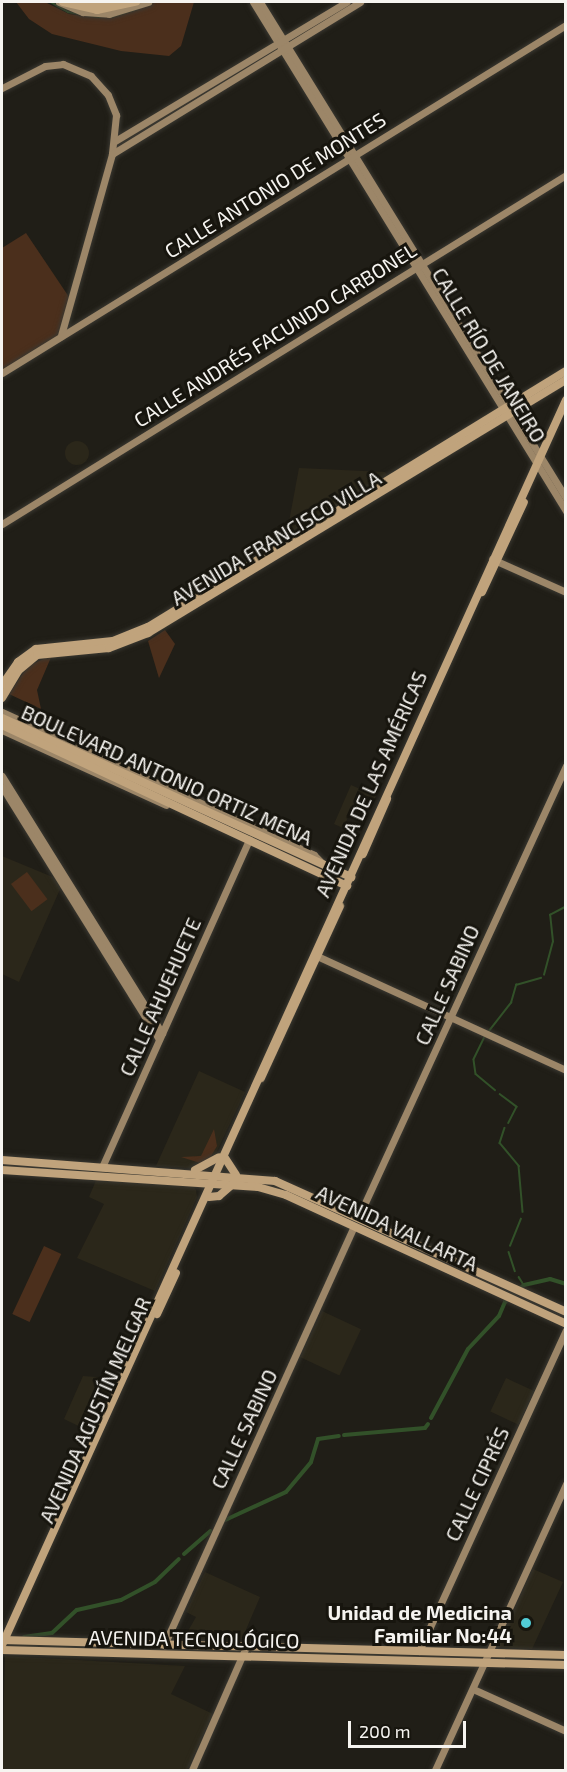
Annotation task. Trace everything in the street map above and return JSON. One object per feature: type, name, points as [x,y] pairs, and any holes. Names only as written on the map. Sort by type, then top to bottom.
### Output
[{"type":"main road","points":[[63,2],[90,9],[136,2]]},
{"type":"main road","points":[[86,2],[118,4]]},
{"type":"main road","name":"AVENIDA FRANCISCO VILLA","points":[[2,698],[20,669],[38,655],[109,648],[148,633],[508,411],[566,371]]},
{"type":"main road","name":"AVENIDA FRANCISCO VILLA","points":[[2,685],[18,662],[36,649],[113,641],[154,624],[508,411],[566,380]]},
{"type":"main road","name":"AVENIDA DE LAS AMÉRICAS","points":[[212,1183],[566,400]]},
{"type":"main road","name":"AVENIDA DE LAS AMÉRICAS","points":[[539,462],[566,411]]},
{"type":"main road","name":"BOULEVARD ANTONIO ORTIZ MENA","points":[[2,718],[335,870],[348,881]]},
{"type":"main road","name":"BOULEVARD ANTONIO ORTIZ MENA","points":[[2,724],[331,880],[348,881]]},
{"type":"main road","points":[[331,880],[335,870]]},
{"type":"main road","name":"AVENIDA DE LAS AMÉRICAS","points":[[223,1156],[317,956],[348,881]]},
{"type":"main road","points":[[189,1172],[223,1156],[234,1179],[219,1196],[209,1197]]},
{"type":"main road","name":"AVENIDA VALLARTA","points":[[2,1160],[216,1174],[234,1179],[286,1195],[566,1324]]},
{"type":"main road","name":"AVENIDA VALLARTA","points":[[2,1170],[212,1183],[234,1179],[291,1187],[566,1312]]},
{"type":"main road","points":[[192,1182],[202,1203]]},
{"type":"main road","name":"AVENIDA AGUSTÍN MELGAR","points":[[3,1643],[12,1631],[209,1197],[212,1183]]},
{"type":"main road","name":"AVENIDA AGUSTÍN MELGAR","points":[[3,1643],[212,1183]]},
{"type":"main road","points":[[12,1631],[19,1640]]},
{"type":"main road","name":"AVENIDA TECNOLÓGICO","points":[[3,1643],[19,1640],[566,1655]]},
{"type":"main road","name":"AVENIDA TECNOLÓGICO","points":[[3,1643],[243,1656],[566,1665]]},
{"type":"street","points":[[59,2],[94,14],[118,13],[148,2]]},
{"type":"street","name":"CALLE RÍO DE JANEIRO","points":[[252,2],[281,41]]},
{"type":"street","name":"CALLE RÍO DE JANEIRO","points":[[260,2],[285,49],[508,411],[566,511]]},
{"type":"street","points":[[115,141],[346,2]]},
{"type":"street","points":[[112,154],[360,2]]},
{"type":"street","name":"CALLE ANTONIO DE MONTES","points":[[2,372],[566,25]]},
{"type":"street","points":[[2,88],[53,63],[85,72],[112,103],[115,141],[61,336]]},
{"type":"street","name":"CALLE ANDRÉS FACUNDO CARBONEL","points":[[2,524],[566,176]]},
{"type":"street","name":"CALLE RÍO DE JANEIRO","points":[[539,462],[566,498]]},
{"type":"street","points":[[494,560],[566,592]]},
{"type":"street","points":[[2,712],[314,855],[324,865]]},
{"type":"street","points":[[2,730],[147,797],[211,822]]},
{"type":"street","name":"CALLE SABINO","points":[[358,1218],[566,765]]},
{"type":"street","points":[[2,776],[161,1036]]},
{"type":"street","points":[[2,787],[161,1036]]},
{"type":"street","name":"CALLE AHUEHUETE","points":[[102,1167],[249,840]]},
{"type":"street","points":[[317,956],[566,1070]]},
{"type":"street","name":"CALLE SABINO","points":[[164,1644],[354,1227]]},
{"type":"street","name":"CALLE CIPRÉS","points":[[419,1651],[566,1330]]},
{"type":"street","points":[[435,1770],[566,1484]]},
{"type":"street","points":[[192,1770],[246,1647]]},
{"type":"street","points":[[473,1689],[566,1731]]},
{"type":"shaded area","points":[[16,2],[45,2],[69,14],[91,17],[123,14],[153,2],[194,2],[181,46],[169,56],[121,51],[52,34],[29,19]]},
{"type":"shaded area","points":[[26,233],[71,300],[61,334],[2,371],[2,248]]},
{"type":"shaded area","points":[[77,441],[85,445],[89,453],[85,461],[77,465],[69,461],[65,453],[69,445]]},
{"type":"shaded area","points":[[299,468],[385,472],[388,476],[286,538]]},
{"type":"shaded area","points":[[165,630],[175,644],[159,678],[148,641]]},
{"type":"shaded area","points":[[52,655],[37,690],[41,709],[9,694],[28,666]]},
{"type":"shaded area","points":[[351,785],[376,796],[372,805],[357,798],[343,828],[334,824]]},
{"type":"shaded area","points":[[2,856],[55,878],[61,887],[19,982],[2,974]]},
{"type":"shaded area","points":[[27,872],[47,899],[31,911],[11,884]]},
{"type":"shaded area","points":[[199,1071],[245,1092],[215,1155],[191,1168],[156,1166]]},
{"type":"shaded area","points":[[214,1129],[217,1146],[210,1158],[200,1163],[181,1157],[201,1156]]},
{"type":"shaded area","points":[[97,1178],[193,1186],[196,1190],[197,1197],[155,1291],[77,1258],[104,1204],[89,1197]]},
{"type":"shaded area","points":[[44,1246],[61,1254],[30,1322],[12,1314]]},
{"type":"shaded area","points":[[322,1311],[361,1329],[339,1375],[300,1357]]},
{"type":"shaded area","points":[[83,1376],[122,1379],[95,1434],[64,1419]]},
{"type":"shaded area","points":[[506,1378],[534,1391],[518,1425],[490,1412]]},
{"type":"shaded area","name":"Unidad de Medicina Familiar No:44","points":[[533,1569],[563,1582],[532,1649],[497,1647]]},
{"type":"shaded area","points":[[205,1572],[260,1597],[242,1639],[184,1638],[196,1617],[186,1612]]},
{"type":"shaded area","points":[[5,1656],[185,1666],[171,1694],[213,1714],[187,1770],[2,1770]]},
{"type":"waterway","points":[[51,2],[68,12],[100,17]]},
{"type":"waterway","points":[[111,17],[138,9]]},
{"type":"waterway","points":[[544,975],[553,942],[550,915],[565,907]]},
{"type":"waterway","points":[[489,1031],[511,1003],[516,985],[541,978]]},
{"type":"waterway","points":[[485,1037],[474,1060],[476,1074],[495,1090]]},
{"type":"waterway","points":[[500,1094],[517,1107],[509,1123]]},
{"type":"waterway","points":[[505,1128],[500,1143],[519,1166],[523,1212]]},
{"type":"waterway","points":[[510,1246],[521,1219]]},
{"type":"waterway","points":[[509,1252],[515,1271]]},
{"type":"waterway","points":[[519,1277],[524,1285]]},
{"type":"waterway","points":[[431,1418],[468,1349],[499,1316],[505,1302],[524,1285],[550,1279],[566,1284]]},
{"type":"waterway","points":[[344,1435],[425,1428],[428,1424]]},
{"type":"waterway","points":[[223,1521],[286,1492],[311,1462],[318,1439],[339,1436]]},
{"type":"waterway","points":[[184,1554],[210,1531]]},
{"type":"waterway","points":[[24,1637],[52,1633],[77,1610],[121,1600],[155,1582],[179,1559]]},
{"type":"place","name":"Unidad de Medicina Familiar No:44","points":[[526,1623]]}]
